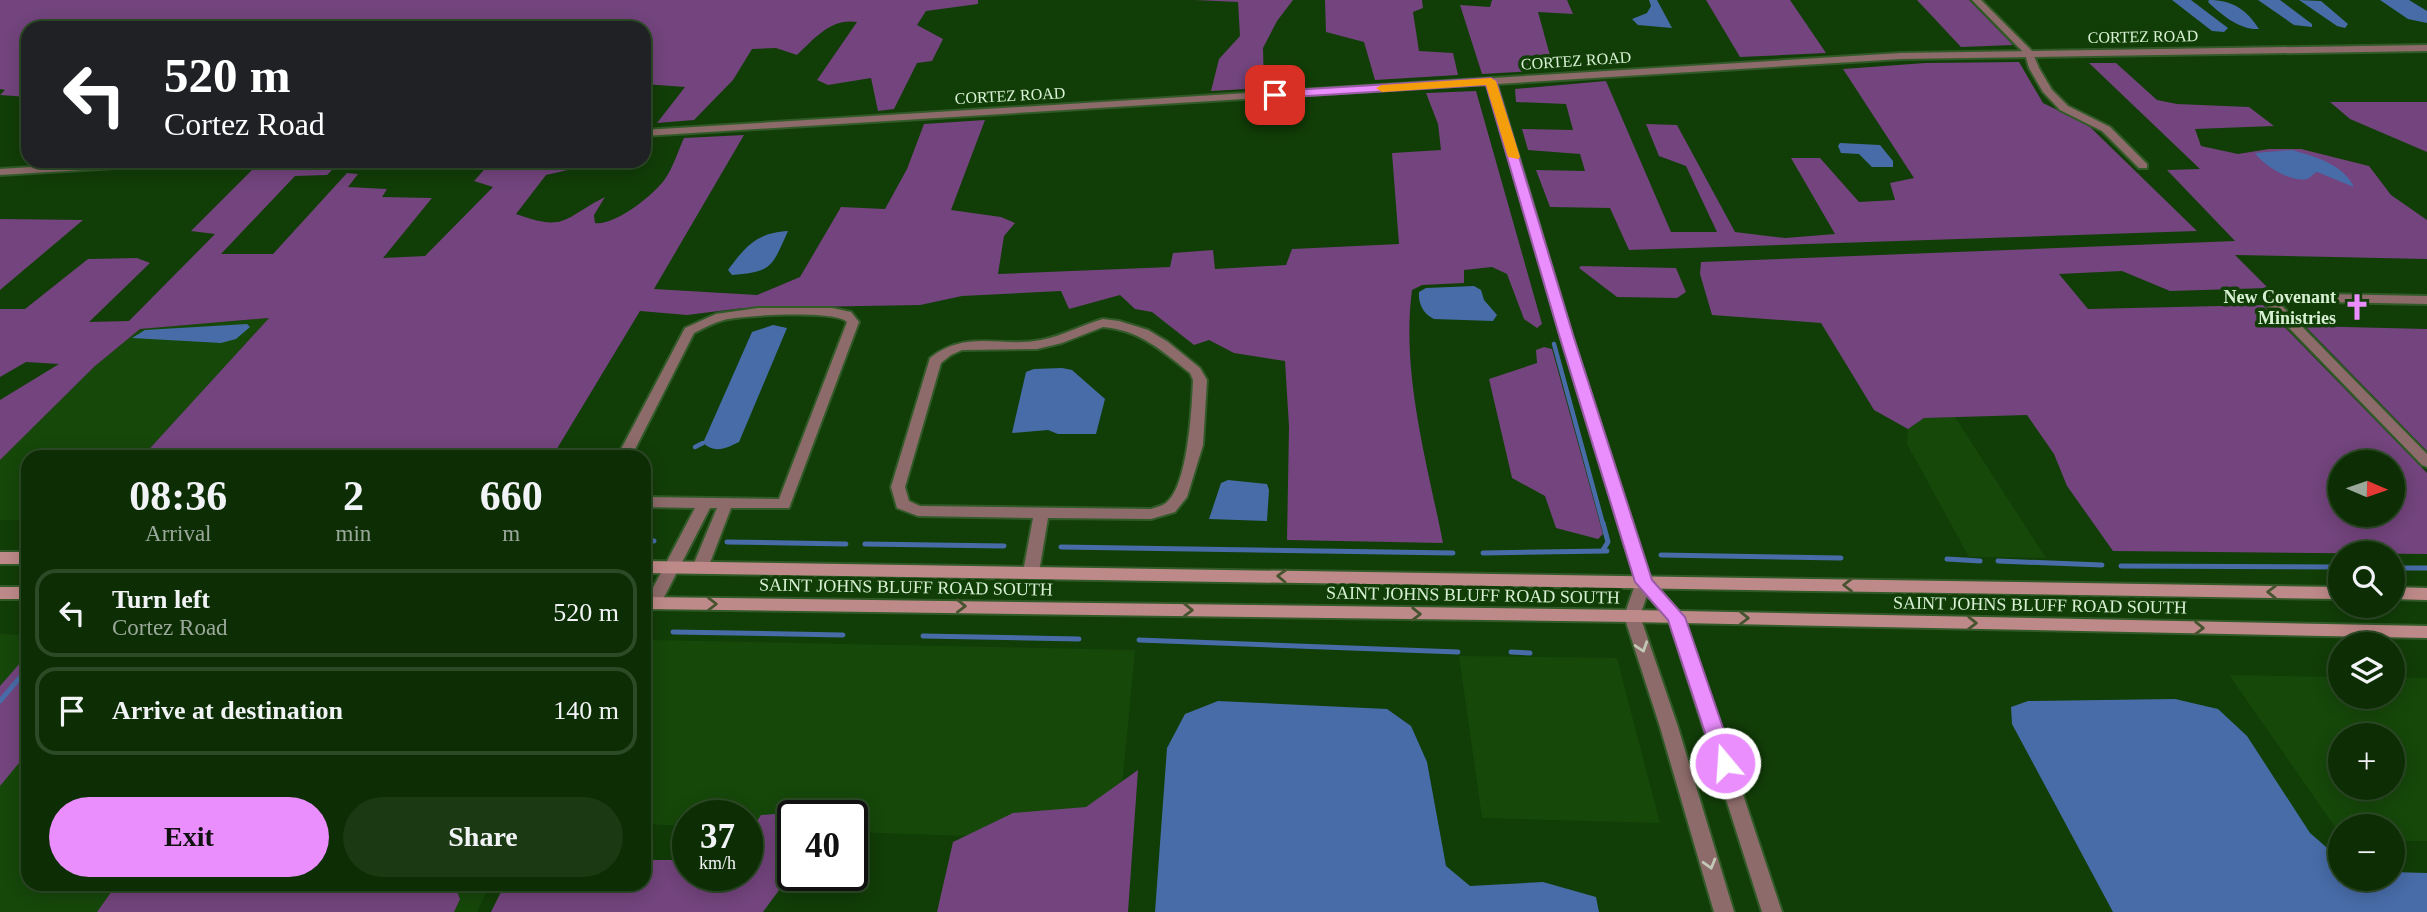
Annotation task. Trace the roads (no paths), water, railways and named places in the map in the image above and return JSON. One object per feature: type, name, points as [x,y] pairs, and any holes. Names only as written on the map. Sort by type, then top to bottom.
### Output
[{"type":"main road","points":[[0,558],[21,558]]},
{"type":"main road","name":"SAINT JOHNS BLUFF ROAD SOUTH","points":[[651,567],[2328,593]]},
{"type":"main road","points":[[0,593],[21,593]]},
{"type":"main road","points":[[2405,593],[2427,594]]},
{"type":"main road","name":"SAINT JOHNS BLUFF ROAD SOUTH","points":[[651,603],[1632,616],[2427,632]]},
{"type":"street","points":[[1976,0],[2029,53],[2048,92],[2064,108],[2106,129],[2143,166]]},
{"type":"street","name":"CORTEZ ROAD","points":[[651,133],[1901,56],[2427,48]]},
{"type":"street","points":[[1491,81],[1567,338],[1644,582],[1676,617],[1772,912]]},
{"type":"street","points":[[0,172],[66,168]]},
{"type":"street","points":[[2427,300],[2266,296],[2427,463]]},
{"type":"street","points":[[628,450],[689,331],[702,321],[721,314],[832,312],[847,315],[853,322],[784,504],[651,502]]},
{"type":"street","points":[[1103,323],[1127,324],[1143,330],[1195,371],[1200,380],[1196,445],[1180,497],[1170,508],[1151,514],[1041,513],[918,511],[902,504],[898,487],[935,361],[945,351],[961,346],[1050,343],[1089,326],[1103,323]]},
{"type":"street","points":[[651,598],[705,503]]},
{"type":"street","points":[[700,568],[726,503]]},
{"type":"street","points":[[1031,572],[1041,513]]},
{"type":"street","points":[[1644,582],[1632,616],[1669,727],[1724,912]]},
{"type":"water","points":[[1649,0],[1657,0],[1672,28],[1638,25],[1632,19],[1647,13],[1651,6]]},
{"type":"water","points":[[2172,0],[2191,0],[2228,28],[2224,32],[2212,31]]},
{"type":"water","points":[[2209,0],[2238,7],[2259,29],[2231,21],[2208,2]]},
{"type":"water","points":[[2258,0],[2280,0],[2312,24],[2312,27],[2294,25]]},
{"type":"water","points":[[2299,0],[2321,1],[2348,24],[2345,28],[2337,26]]},
{"type":"water","points":[[2380,0],[2409,0],[2427,11],[2427,23],[2408,19]]},
{"type":"water","points":[[1840,143],[1880,145],[1893,161],[1893,167],[1872,167],[1859,154],[1841,153],[1838,146]]},
{"type":"water","points":[[2292,150],[2336,167],[2354,187],[2317,172],[2300,180],[2286,176],[2271,168],[2255,153]]},
{"type":"water","points":[[788,231],[774,260],[763,269],[732,275],[728,270],[753,242],[777,232]]},
{"type":"water","points":[[1474,286],[1481,290],[1484,300],[1497,315],[1493,321],[1434,319],[1420,304],[1419,292],[1426,288]]},
{"type":"water","points":[[247,324],[250,327],[236,339],[221,343],[132,338],[145,330]]},
{"type":"water","points":[[773,325],[787,328],[739,442],[721,449],[708,446],[703,443],[752,332]]},
{"type":"water","points":[[1062,368],[1072,370],[1105,399],[1096,434],[1058,434],[1048,430],[1012,433],[1026,372]]},
{"type":"water","points":[[1228,480],[1267,484],[1267,521],[1209,519],[1221,483]]},
{"type":"water","points":[[2175,699],[2218,709],[2247,736],[2310,833],[2328,849],[2328,891],[2405,891],[2405,872],[2427,873],[2427,912],[2113,912],[2012,724],[2011,707],[2028,701]]},
{"type":"water","points":[[1218,701],[1387,709],[1411,726],[1427,762],[1446,866],[1470,886],[1543,882],[1596,897],[1599,912],[1155,912],[1167,748],[1185,714]]},
{"type":"waterway","points":[[1554,344],[1603,524]]},
{"type":"waterway","points":[[695,447],[703,443]]},
{"type":"waterway","points":[[1603,523],[1608,542],[1603,550]]},
{"type":"waterway","points":[[727,542],[846,544]]},
{"type":"waterway","points":[[865,544],[1004,546]]},
{"type":"waterway","points":[[1061,547],[1453,553]]},
{"type":"waterway","points":[[1483,553],[1607,551]]},
{"type":"waterway","points":[[1661,555],[1841,558]]},
{"type":"waterway","points":[[1947,559],[1980,561]]},
{"type":"waterway","points":[[1998,561],[2102,565]]},
{"type":"waterway","points":[[2121,566],[2328,567]]},
{"type":"waterway","points":[[2405,568],[2427,568]]},
{"type":"waterway","points":[[673,632],[843,635]]},
{"type":"waterway","points":[[923,636],[1079,639]]},
{"type":"waterway","points":[[1139,640],[1458,652]]},
{"type":"waterway","points":[[1511,652],[1530,653]]},
{"type":"waterway","points":[[0,701],[21,676]]},
{"type":"place","name":"New Covenant Ministries","points":[[2357,307]]}]
